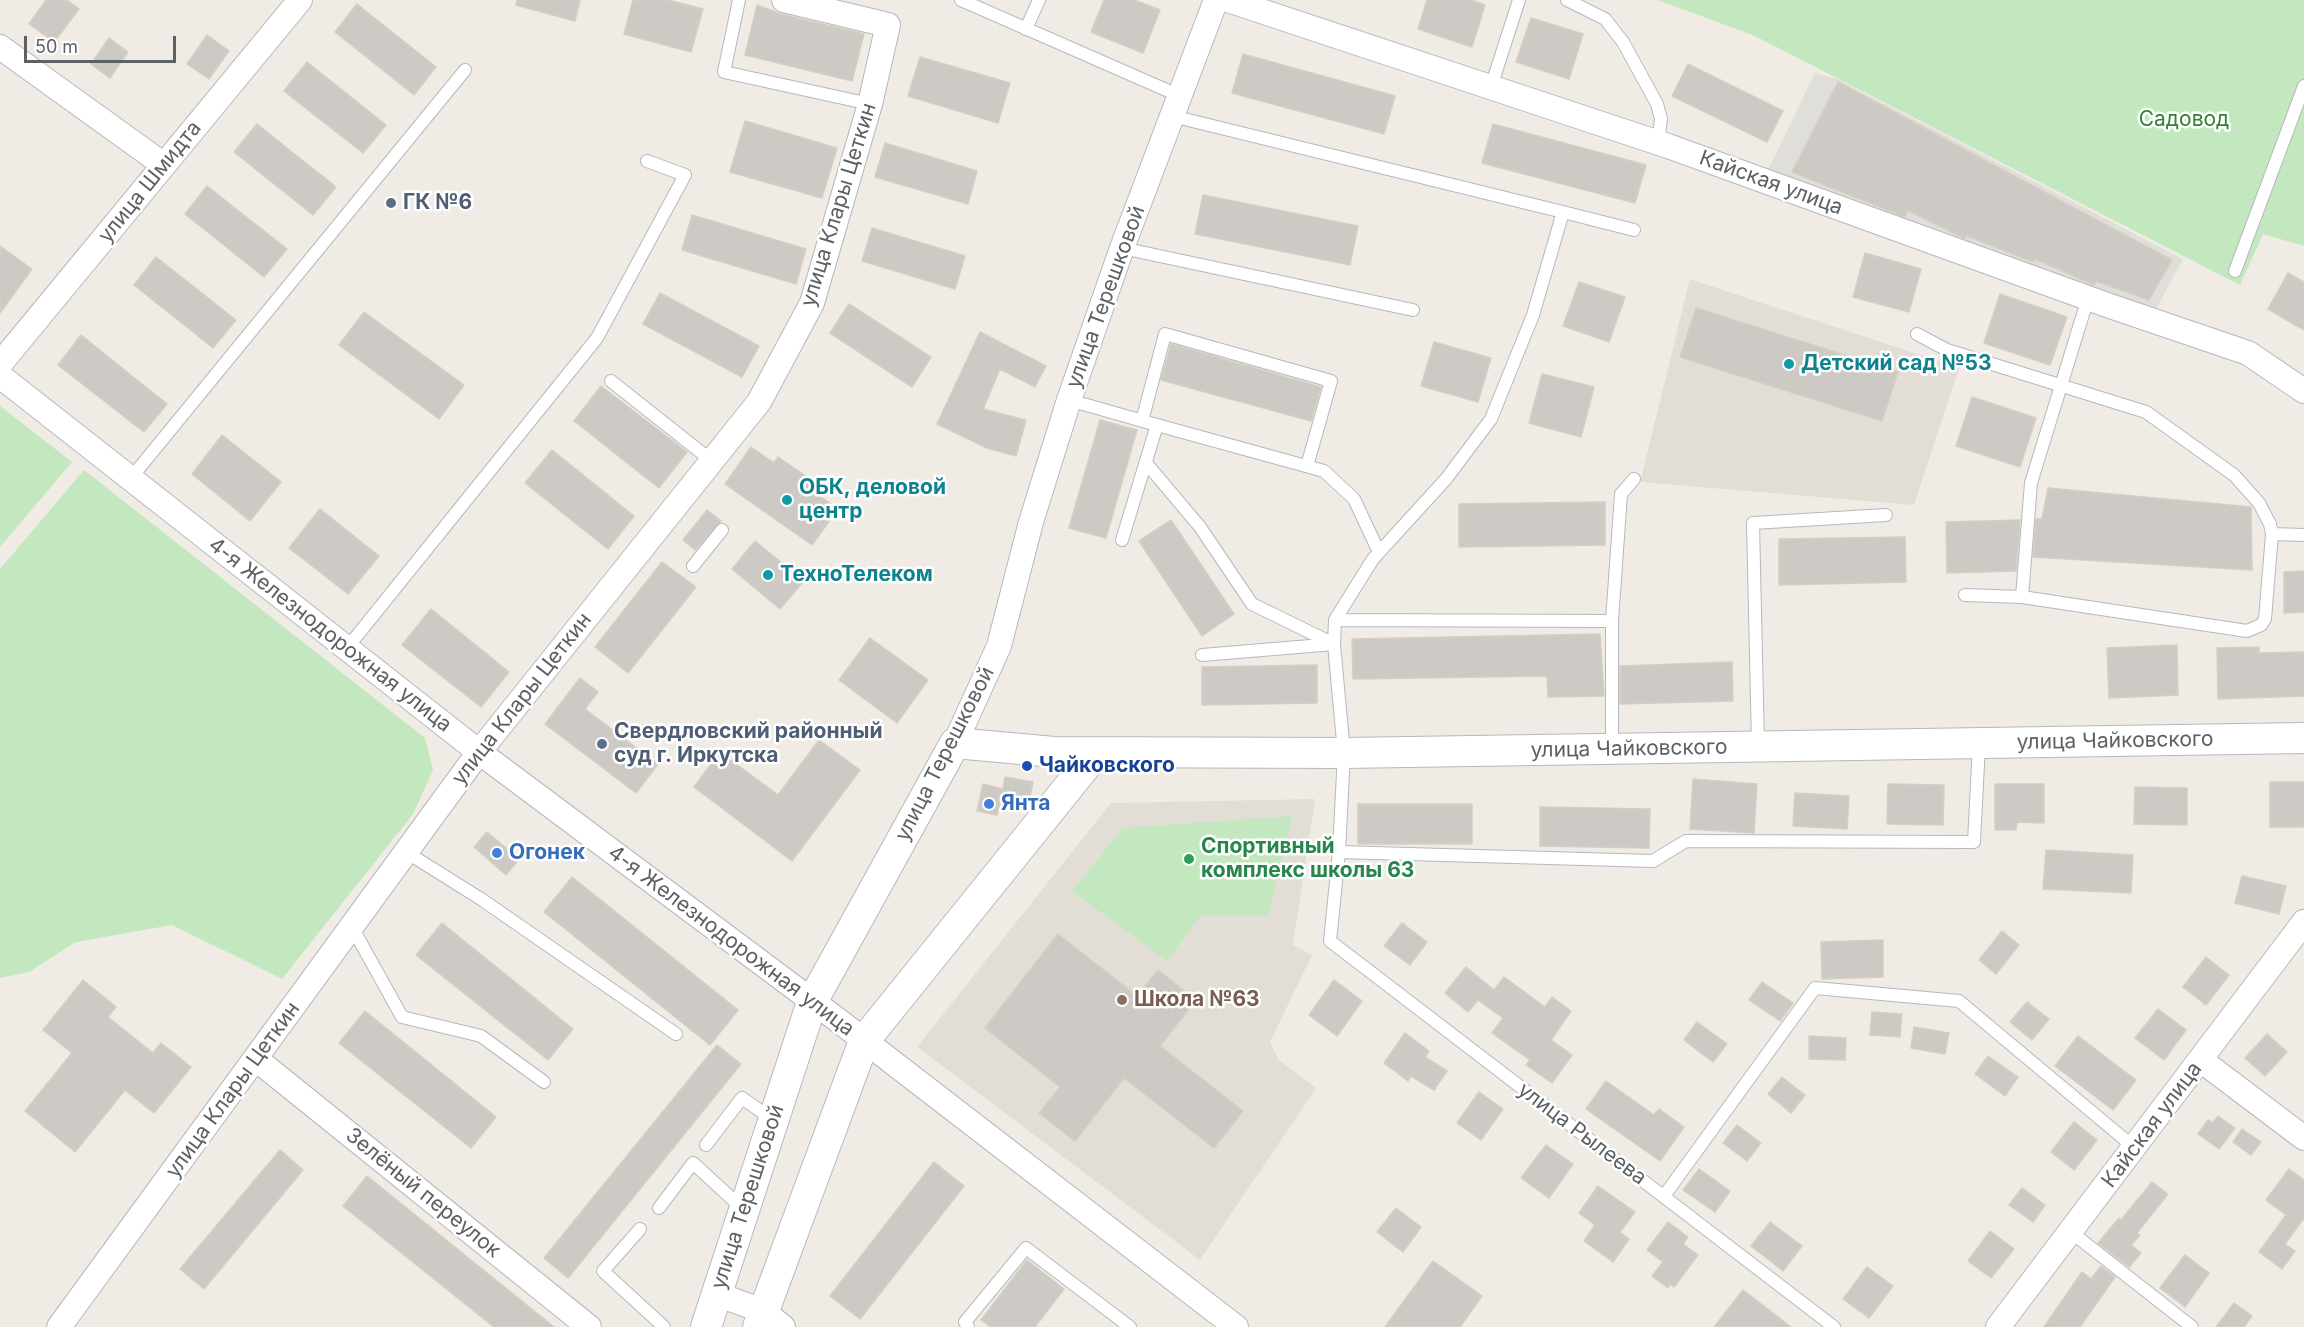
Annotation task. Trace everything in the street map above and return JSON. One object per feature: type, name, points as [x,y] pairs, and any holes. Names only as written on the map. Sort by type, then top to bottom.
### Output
[{"type":"street","name":"улица Шмидта","points":[[0,364],[300,0]]},
{"type":"street","name":"улица Клары Цеткин","points":[[59,1327],[479,752],[759,402],[812,303],[870,104],[888,25],[784,0]]},
{"type":"street","name":"улица Терешковой","points":[[706,1327],[812,1002],[955,743],[999,646],[1031,522],[1069,400],[1122,248],[1216,0]]},
{"type":"street","name":"Кайская улица","points":[[1228,0],[1261,5],[1491,87],[1658,142],[2088,298],[2248,353],[2304,391]]},
{"type":"street","points":[[0,47],[164,165]]},
{"type":"street","name":"4-я Железнодорожная улица","points":[[0,376],[479,752],[864,1041],[1236,1327]]},
{"type":"street","name":"улица Чайковского","points":[[955,743],[1054,752],[1344,753],[2304,738]]},
{"type":"street","points":[[716,1294],[768,1322],[864,1041],[1096,753]]},
{"type":"street","name":"Кайская улица","points":[[1998,1327],[2202,1060],[2304,922]]},
{"type":"street","name":"Зелёный переулок","points":[[256,1059],[589,1327]]},
{"type":"street","points":[[2202,1060],[2304,1138]]},
{"type":"lane","points":[[739,0],[724,72],[870,104]]},
{"type":"lane","points":[[961,0],[1026,29],[1176,106],[1634,231]]},
{"type":"lane","points":[[1026,29],[1039,0]]},
{"type":"lane","points":[[1567,0],[1605,19],[1623,42],[1657,104],[1661,119],[1658,142]]},
{"type":"lane","points":[[1491,87],[1523,1]]},
{"type":"lane","points":[[131,478],[465,70]]},
{"type":"lane","points":[[2235,271],[2304,86]]},
{"type":"lane","points":[[347,648],[597,338],[685,175],[647,161]]},
{"type":"lane","points":[[1563,212],[1533,315],[1491,420],[1446,479],[1379,552],[1335,620],[1334,644],[1344,753],[1339,852],[1653,861],[1686,842],[1974,842],[1979,743]]},
{"type":"lane","points":[[1122,248],[1413,310]]},
{"type":"lane","points":[[2022,597],[2031,483],[2088,298]]},
{"type":"lane","points":[[1142,420],[1165,334],[1331,381],[1307,466]]},
{"type":"lane","points":[[1917,334],[1947,350],[2146,412],[2234,475],[2259,503],[2270,524],[2272,534],[2265,619],[2261,625],[2247,631],[2022,597],[1965,595]]},
{"type":"lane","points":[[611,381],[712,461]]},
{"type":"lane","points":[[1069,400],[1324,471],[1354,499],[1379,552]]},
{"type":"lane","points":[[1122,540],[1157,425]]},
{"type":"lane","points":[[1147,464],[1200,527],[1252,604],[1334,644]]},
{"type":"lane","points":[[1612,749],[1612,621],[1621,494],[1634,479]]},
{"type":"lane","points":[[1758,747],[1753,523],[1886,514]]},
{"type":"lane","points":[[693,566],[722,530]]},
{"type":"lane","points":[[2272,534],[2304,535]]},
{"type":"lane","points":[[1335,620],[1612,621]]},
{"type":"lane","points":[[1202,655],[1334,644]]},
{"type":"lane","points":[[406,852],[481,898],[676,1034]]},
{"type":"lane","name":"улица Рылеева","points":[[1339,852],[1330,941],[1834,1327]]},
{"type":"lane","points":[[352,927],[402,1017],[481,1036],[544,1082]]},
{"type":"lane","points":[[1664,1196],[1815,988],[1959,1001],[2135,1148]]},
{"type":"lane","points":[[706,1145],[742,1098],[773,1119]]},
{"type":"lane","points":[[659,1208],[693,1163],[744,1210]]},
{"type":"lane","points":[[640,1229],[603,1271],[664,1327]]},
{"type":"lane","points":[[2071,1232],[2192,1327]]},
{"type":"lane","points":[[968,1327],[965,1322],[1026,1248],[1130,1327]]},
{"type":"shaded area","points":[[1815,73],[1837,79],[2183,259],[2154,313],[1768,170]]},
{"type":"shaded area","points":[[1690,279],[1959,368],[1914,505],[1640,482]]},
{"type":"shaded area","name":"Школа №63","points":[[1315,799],[1293,945],[1312,955],[1270,1042],[1279,1060],[1316,1088],[1200,1260],[917,1047],[1111,803]]},
{"type":"green space","name":"Садовод","points":[[1658,0],[2304,0],[2304,246],[2263,234],[2240,285],[1755,36]]},
{"type":"green space","points":[[0,406],[72,462],[0,547]]},
{"type":"green space","points":[[84,470],[425,738],[433,770],[413,814],[282,979],[172,925],[76,942],[29,972],[0,978],[0,569]]},
{"type":"green space","name":"Спортивный комплекс школы 63","points":[[1292,816],[1268,916],[1200,916],[1167,961],[1072,891],[1123,828]]},
{"type":"building","points":[[46,0],[67,0],[79,9],[54,42],[29,24]]},
{"type":"building","points":[[517,0],[580,0],[575,21],[516,5]]},
{"type":"building","points":[[633,0],[668,0],[703,9],[691,52],[624,34]]},
{"type":"building","points":[[1104,0],[1134,0],[1160,10],[1143,53],[1091,32]]},
{"type":"building","points":[[1427,0],[1471,0],[1485,5],[1472,47],[1418,29]]},
{"type":"building","points":[[357,4],[436,67],[414,95],[335,32]]},
{"type":"building","points":[[757,5],[781,14],[864,34],[852,81],[745,55]]},
{"type":"building","points":[[1531,18],[1583,34],[1569,79],[1516,62]]},
{"type":"building","points":[[207,35],[229,51],[209,79],[187,64]]},
{"type":"building","points":[[109,38],[128,52],[110,78],[91,64]]},
{"type":"building","points":[[1243,54],[1395,96],[1384,134],[1232,93]]},
{"type":"building","points":[[920,57],[1010,83],[998,123],[908,96]]},
{"type":"building","points":[[307,62],[386,125],[363,153],[284,91]]},
{"type":"building","points":[[1688,64],[1783,111],[1767,142],[1672,96]]},
{"type":"building","points":[[1838,82],[2172,260],[2149,300],[2096,281],[2094,285],[2035,259],[2033,262],[1967,236],[1964,238],[1907,210],[1905,217],[1792,172]]},
{"type":"building","points":[[745,121],[837,148],[822,198],[730,172]]},
{"type":"building","points":[[257,124],[336,187],[313,215],[234,152]]},
{"type":"building","points":[[1493,124],[1646,165],[1635,203],[1482,163]]},
{"type":"building","points":[[885,143],[977,171],[968,204],[875,177]]},
{"type":"building","points":[[207,186],[287,249],[264,277],[185,214]]},
{"type":"building","points":[[1203,195],[1358,226],[1350,265],[1195,234]]},
{"type":"building","points":[[692,215],[806,249],[796,284],[682,250]]},
{"type":"building","points":[[872,228],[965,256],[955,289],[862,261]]},
{"type":"building","points":[[0,246],[32,269],[0,313]]},
{"type":"building","points":[[1865,253],[1921,269],[1909,312],[1853,297]]},
{"type":"building","points":[[156,257],[236,320],[213,348],[134,285]]},
{"type":"building","points":[[2288,273],[2304,282],[2304,330],[2268,309]]},
{"type":"building","points":[[1579,282],[1625,297],[1609,342],[1563,326]]},
{"type":"building","points":[[660,293],[759,346],[742,377],[643,324]]},
{"type":"building","points":[[2000,294],[2067,317],[2050,365],[1984,343]]},
{"type":"building","points":[[849,304],[931,357],[912,387],[830,333]]},
{"type":"building","name":"Детский сад №53","points":[[1696,308],[1898,372],[1882,421],[1680,357]]},
{"type":"building","points":[[364,312],[464,385],[439,419],[339,345]]},
{"type":"building","points":[[980,332],[1046,366],[1035,387],[1000,369],[983,409],[1026,420],[1016,456],[987,448],[937,424]]},
{"type":"building","points":[[81,335],[167,404],[144,432],[58,365]]},
{"type":"building","points":[[1434,342],[1491,358],[1478,402],[1421,386]]},
{"type":"building","points":[[1171,344],[1321,387],[1311,421],[1161,380]]},
{"type":"building","points":[[1542,374],[1594,387],[1581,437],[1529,423]]},
{"type":"building","points":[[601,386],[687,452],[659,488],[574,421]]},
{"type":"building","points":[[1972,397],[2036,418],[2020,467],[1956,446]]},
{"type":"building","points":[[1100,420],[1137,430],[1106,538],[1069,528]]},
{"type":"building","points":[[222,435],[281,482],[250,521],[192,474]]},
{"type":"building","name":"ОБК, деловой центр","points":[[751,447],[774,463],[778,457],[819,485],[814,492],[838,509],[812,545],[725,484]]},
{"type":"building","points":[[552,450],[634,516],[608,549],[525,483]]},
{"type":"building","points":[[2048,488],[2251,507],[2252,570],[2033,557],[2036,519],[2042,519]]},
{"type":"building","points":[[1605,502],[1605,545],[1459,547],[1459,504]]},
{"type":"building","points":[[320,509],[379,556],[348,594],[289,548]]},
{"type":"building","points":[[707,510],[721,521],[695,550],[683,540]]},
{"type":"building","points":[[1171,520],[1234,614],[1202,636],[1139,541]]},
{"type":"building","points":[[2020,520],[2016,571],[1947,573],[1946,522]]},
{"type":"building","points":[[1905,537],[1906,582],[1779,585],[1779,539]]},
{"type":"building","name":"ТехноТелеком","points":[[755,541],[804,581],[780,609],[732,569]]},
{"type":"building","points":[[662,562],[696,587],[628,673],[595,647]]},
{"type":"building","points":[[2304,571],[2304,612],[2284,613],[2284,572]]},
{"type":"building","points":[[431,609],[509,672],[481,707],[402,645]]},
{"type":"building","points":[[1600,634],[1604,696],[1548,697],[1547,676],[1353,679],[1352,639]]},
{"type":"building","points":[[870,638],[928,680],[897,723],[839,680]]},
{"type":"building","points":[[2177,645],[2178,695],[2109,698],[2107,648]]},
{"type":"building","points":[[2259,647],[2259,653],[2304,652],[2304,696],[2218,699],[2217,648]]},
{"type":"building","points":[[1732,662],[1733,701],[1620,704],[1620,666]]},
{"type":"building","points":[[1317,665],[1317,703],[1202,705],[1202,667]]},
{"type":"building","name":"Свердловский районный суд г. Иркутска","points":[[580,678],[598,692],[585,709],[658,764],[636,793],[545,724]]},
{"type":"building","points":[[819,740],[860,770],[792,861],[694,787],[720,752],[778,795]]},
{"type":"building","points":[[1005,777],[1033,782],[1029,801],[1002,795],[997,815],[977,811],[983,784],[1003,789]]},
{"type":"building","points":[[1693,779],[1757,784],[1754,833],[1690,829]]},
{"type":"building","points":[[2270,782],[2304,782],[2304,827],[2270,827]]},
{"type":"building","points":[[1888,784],[1944,785],[1943,825],[1887,824]]},
{"type":"building","points":[[1995,784],[2044,784],[2044,823],[2017,822],[2016,830],[1995,830]]},
{"type":"building","points":[[2135,787],[2187,788],[2187,825],[2134,824]]},
{"type":"building","points":[[1795,793],[1849,796],[1847,829],[1793,826]]},
{"type":"building","points":[[1358,804],[1472,804],[1472,844],[1358,844]]},
{"type":"building","points":[[1540,807],[1650,809],[1649,848],[1540,846]]},
{"type":"building","name":"Огонек","points":[[487,832],[519,859],[506,875],[474,847]]},
{"type":"building","points":[[2046,850],[2133,855],[2131,893],[2043,889]]},
{"type":"building","points":[[2242,876],[2286,886],[2279,914],[2235,903]]},
{"type":"building","points":[[572,877],[738,1010],[710,1045],[544,912]]},
{"type":"building","points":[[442,923],[573,1029],[548,1060],[416,955]]},
{"type":"building","points":[[1402,923],[1427,942],[1410,965],[1384,946]]},
{"type":"building","points":[[2002,931],[2019,945],[1996,974],[1979,960]]},
{"type":"building","name":"Школа №63","points":[[1058,934],[1137,996],[1158,970],[1196,1000],[1160,1046],[1243,1111],[1214,1148],[1124,1078],[1075,1141],[1039,1113],[1060,1087],[985,1028]]},
{"type":"building","points":[[1883,940],[1883,977],[1822,979],[1821,942]]},
{"type":"building","points":[[2206,957],[2229,975],[2206,1005],[2183,987]]},
{"type":"building","points":[[1466,967],[1494,990],[1504,977],[1545,1007],[1552,997],[1571,1011],[1551,1040],[1572,1055],[1552,1083],[1526,1065],[1530,1060],[1492,1033],[1503,1018],[1478,1000],[1468,1012],[1445,993]]},
{"type":"building","points":[[83,980],[116,1007],[108,1017],[153,1053],[161,1043],[191,1067],[154,1113],[125,1090],[75,1152],[25,1111],[72,1053],[43,1030]]},
{"type":"building","points":[[1334,980],[1362,1001],[1337,1036],[1309,1015]]},
{"type":"building","points":[[1762,982],[1793,1003],[1780,1021],[1749,1000]]},
{"type":"building","points":[[2027,1002],[2049,1019],[2032,1040],[2010,1022]]},
{"type":"building","points":[[2158,1009],[2186,1030],[2164,1060],[2135,1038]]},
{"type":"building","points":[[365,1011],[496,1117],[471,1148],[339,1043]]},
{"type":"building","points":[[1872,1012],[1902,1014],[1900,1037],[1870,1035]]},
{"type":"building","points":[[1697,1022],[1727,1044],[1713,1062],[1684,1040]]},
{"type":"building","points":[[1914,1027],[1949,1033],[1945,1054],[1911,1048]]},
{"type":"building","points":[[1405,1033],[1429,1051],[1425,1057],[1447,1071],[1434,1090],[1411,1076],[1408,1081],[1384,1063]]},
{"type":"building","points":[[2267,1034],[2287,1052],[2265,1076],[2245,1058]]},
{"type":"building","points":[[1809,1036],[1846,1038],[1845,1060],[1809,1059]]},
{"type":"building","points":[[2078,1036],[2136,1080],[2113,1110],[2055,1066]]},
{"type":"building","points":[[717,1045],[741,1064],[568,1278],[544,1258]]},
{"type":"building","points":[[1988,1056],[2018,1077],[2005,1096],[1975,1074]]},
{"type":"building","points":[[1782,1077],[1805,1095],[1791,1113],[1768,1094]]},
{"type":"building","points":[[1606,1081],[1654,1115],[1659,1109],[1684,1127],[1660,1161],[1586,1109]]},
{"type":"building","points":[[1479,1092],[1503,1109],[1481,1140],[1457,1123]]},
{"type":"building","points":[[2218,1116],[2235,1128],[2219,1149],[2198,1134],[2208,1120],[2213,1123]]},
{"type":"building","points":[[2074,1122],[2097,1140],[2074,1170],[2051,1152]]},
{"type":"building","points":[[1737,1125],[1761,1143],[1747,1161],[1723,1143]]},
{"type":"building","points":[[2242,1129],[2261,1142],[2251,1155],[2233,1142]]},
{"type":"building","points":[[1546,1145],[1573,1164],[1549,1198],[1521,1178]]},
{"type":"building","points":[[280,1150],[303,1170],[204,1289],[180,1269]]},
{"type":"building","points":[[934,1162],[964,1186],[860,1319],[830,1296]]},
{"type":"building","points":[[1699,1169],[1730,1191],[1715,1212],[1683,1190]]},
{"type":"building","points":[[2289,1169],[2304,1180],[2304,1218],[2285,1244],[2295,1251],[2282,1269],[2259,1252],[2286,1215],[2266,1200]]},
{"type":"building","points":[[367,1176],[554,1327],[494,1327],[343,1206]]},
{"type":"building","points":[[2152,1182],[2168,1194],[2137,1233],[2140,1235],[2131,1245],[2141,1253],[2129,1267],[2098,1243],[2119,1218],[2121,1220]]},
{"type":"building","points":[[1598,1186],[1635,1212],[1620,1232],[1629,1239],[1613,1262],[1584,1241],[1595,1225],[1579,1213]]},
{"type":"building","points":[[2022,1188],[2045,1205],[2033,1222],[2009,1205]]},
{"type":"building","points":[[1396,1208],[1421,1227],[1403,1252],[1377,1232]]},
{"type":"building","points":[[1668,1222],[1688,1237],[1683,1244],[1698,1255],[1674,1287],[1670,1284],[1668,1288],[1652,1276],[1663,1262],[1647,1250]]},
{"type":"building","points":[[1770,1222],[1802,1246],[1783,1271],[1751,1246]]},
{"type":"building","points":[[1990,1231],[2014,1249],[1991,1278],[1968,1261]]},
{"type":"building","points":[[2185,1255],[2209,1273],[2185,1307],[2160,1288]]},
{"type":"building","points":[[1027,1260],[1064,1289],[1035,1327],[991,1327],[981,1320]]},
{"type":"building","points":[[1433,1261],[1482,1296],[1460,1327],[1385,1327]]},
{"type":"building","points":[[2101,1266],[2115,1277],[2080,1327],[2044,1327],[2082,1272],[2091,1279]]},
{"type":"building","points":[[1867,1267],[1893,1286],[1869,1318],[1843,1299]]},
{"type":"building","points":[[1743,1290],[1791,1327],[1714,1327]]},
{"type":"building","points":[[2234,1303],[2252,1316],[2244,1327],[2216,1327]]},
{"type":"place","name":"ГК №6","points":[[391,203]]},
{"type":"place","name":"Детский сад №53","points":[[1789,364]]},
{"type":"place","name":"ОБК, деловой центр","points":[[787,500]]},
{"type":"place","name":"ТехноТелеком","points":[[768,575]]},
{"type":"place","name":"Свердловский районный суд г. Иркутска","points":[[602,744]]},
{"type":"place","name":"Чайковского","points":[[1027,766]]},
{"type":"place","name":"Янта","points":[[989,804]]},
{"type":"place","name":"Огонек","points":[[497,853]]},
{"type":"place","name":"Спортивный комплекс школы 63","points":[[1189,859]]},
{"type":"place","name":"Школа №63","points":[[1122,1000]]}]
